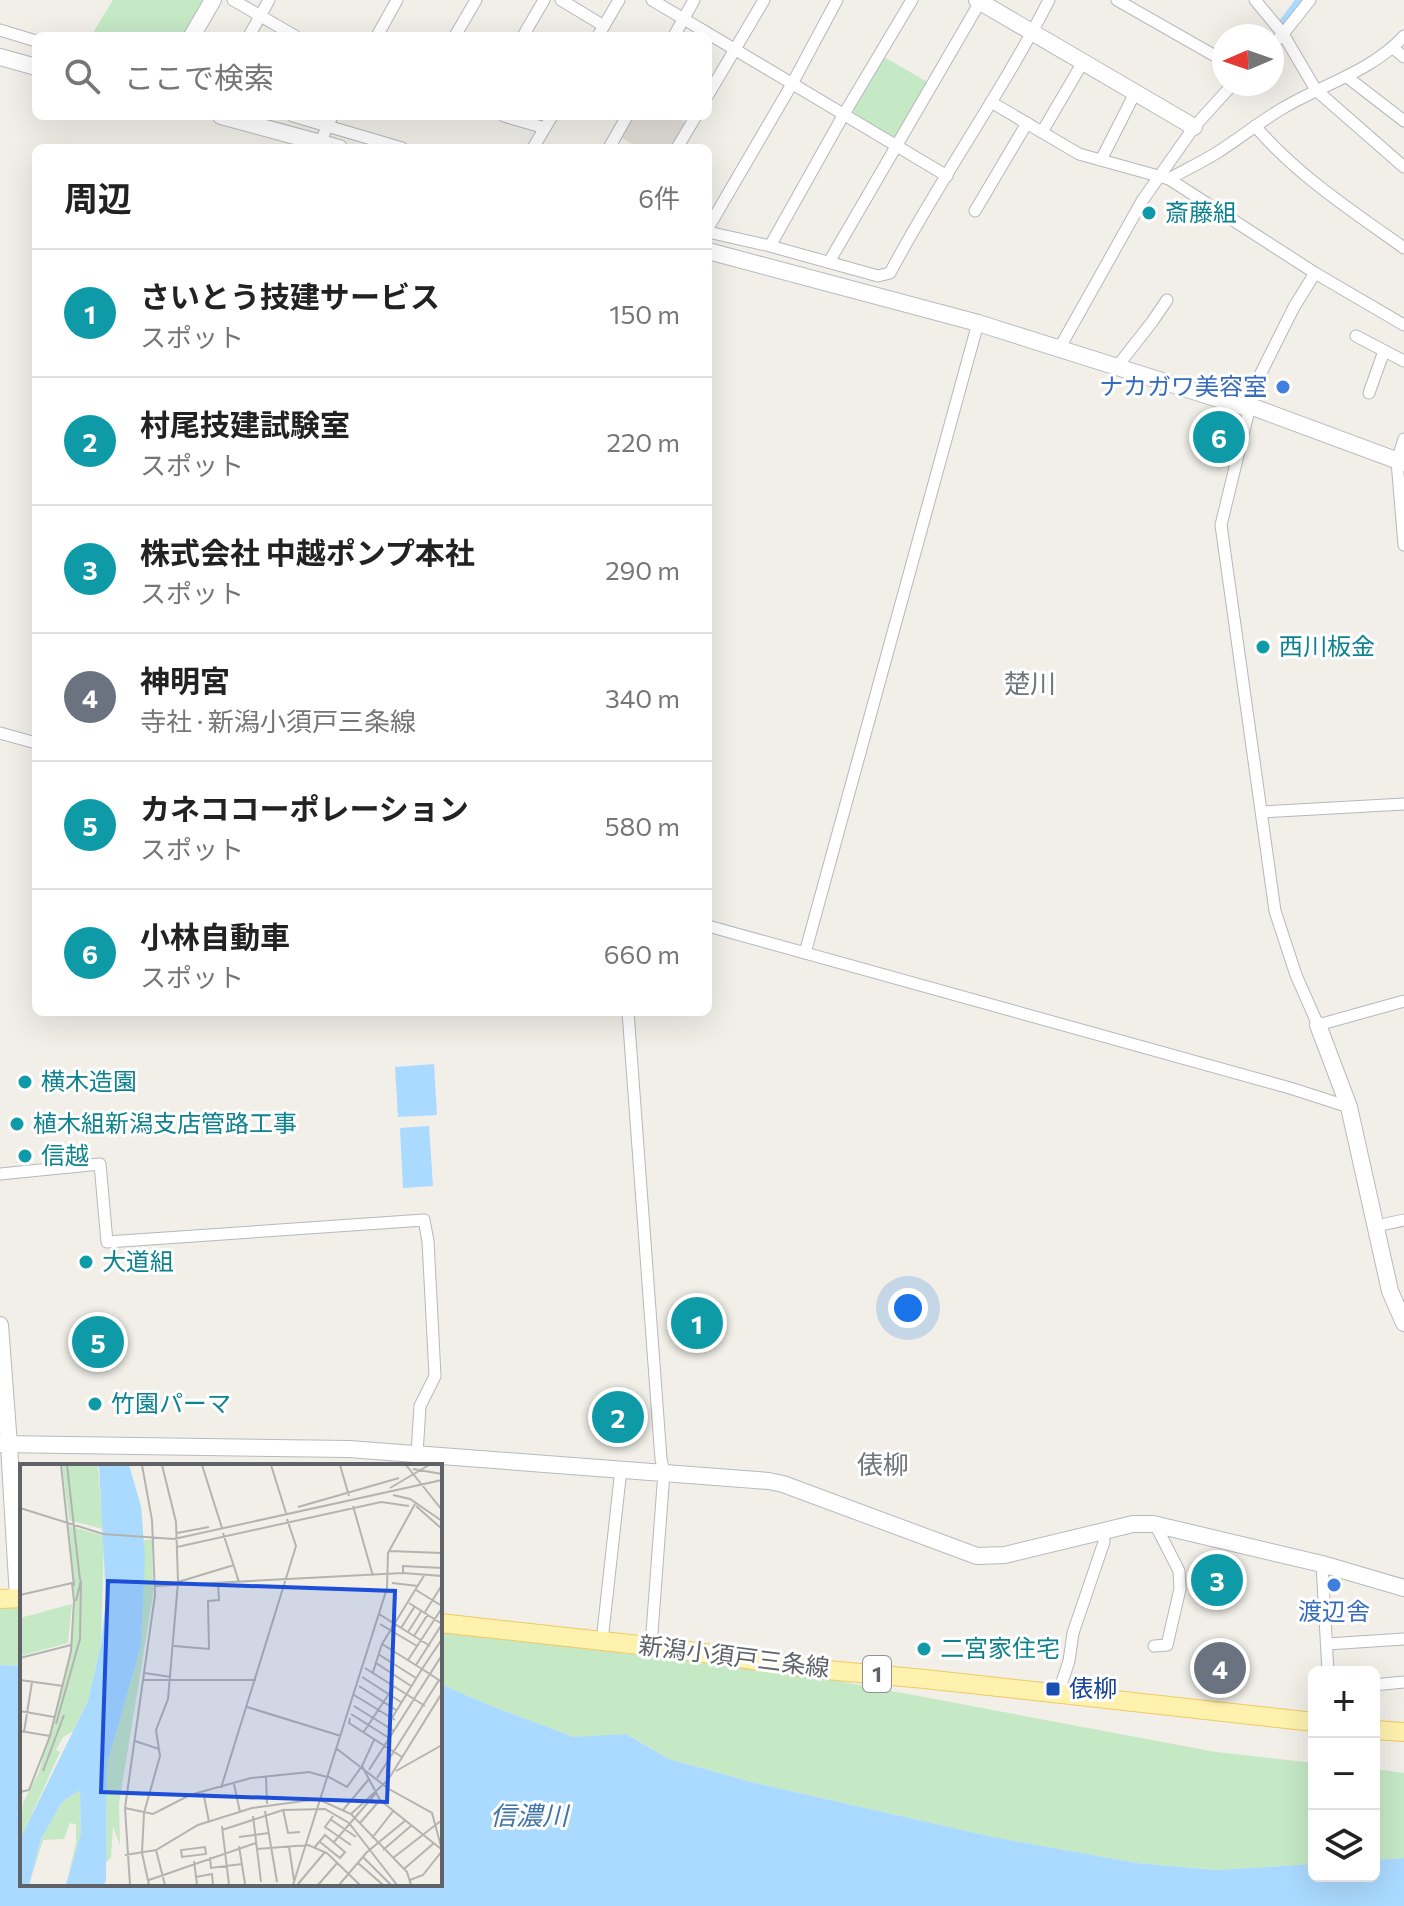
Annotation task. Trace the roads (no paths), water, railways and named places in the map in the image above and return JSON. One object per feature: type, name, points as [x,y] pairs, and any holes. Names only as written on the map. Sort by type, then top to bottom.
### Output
[{"type":"main road","name":"新潟小須戸三条線","points":[[442,1623],[651,1646],[816,1669],[1308,1721]]},
{"type":"main road","points":[[1380,1730],[1404,1732]]},
{"type":"street","points":[[194,32],[213,0]]},
{"type":"street","points":[[233,0],[288,32]]},
{"type":"street","points":[[251,32],[269,0]]},
{"type":"street","points":[[457,32],[476,0]]},
{"type":"street","points":[[525,32],[544,0]]},
{"type":"street","points":[[561,0],[601,31],[619,0]]},
{"type":"street","points":[[652,0],[705,32]]},
{"type":"street","points":[[676,32],[694,0]]},
{"type":"street","points":[[712,88],[764,0]]},
{"type":"street","points":[[712,223],[837,0]]},
{"type":"street","points":[[770,246],[912,0]]},
{"type":"street","points":[[712,231],[878,276],[890,273],[1049,0]]},
{"type":"street","points":[[1117,0],[1212,54]]},
{"type":"street","points":[[1255,0],[1275,24]]},
{"type":"street","points":[[1284,33],[1310,0]]},
{"type":"street","points":[[829,262],[978,1],[1194,127]]},
{"type":"street","points":[[379,32],[392,2]]},
{"type":"street","points":[[0,30],[32,40]]},
{"type":"street","points":[[712,36],[947,176]]},
{"type":"street","points":[[1284,36],[1316,90],[1404,167]]},
{"type":"street","points":[[1164,177],[1217,153],[1283,108],[1347,77],[1393,48],[1404,36]]},
{"type":"street","points":[[1393,48],[1404,57]]},
{"type":"street","points":[[0,57],[32,66]]},
{"type":"street","points":[[1042,132],[1083,62]]},
{"type":"street","points":[[1347,77],[1404,121]]},
{"type":"street","points":[[1101,160],[1135,93]]},
{"type":"street","points":[[1059,349],[1142,201],[1164,177],[1194,127],[1222,96]]},
{"type":"street","points":[[991,102],[1079,154],[1164,177],[1315,273],[1404,325]]},
{"type":"street","points":[[236,120],[324,144]]},
{"type":"street","points":[[518,120],[545,128]]},
{"type":"street","points":[[535,144],[550,120]]},
{"type":"street","points":[[611,144],[625,120]]},
{"type":"street","points":[[679,144],[694,120]]},
{"type":"street","points":[[320,143],[330,121],[391,144]]},
{"type":"street","points":[[975,211],[1027,123]]},
{"type":"street","points":[[1255,126],[1286,160],[1404,248]]},
{"type":"street","points":[[712,252],[978,323],[1247,406],[1400,462]]},
{"type":"street","points":[[1315,273],[1294,307],[1247,406],[1221,525],[1275,911],[1296,975],[1349,1107],[1390,1291],[1404,1323]]},
{"type":"street","points":[[1116,368],[1167,300]]},
{"type":"street","points":[[805,953],[978,323]]},
{"type":"street","points":[[1356,336],[1404,361]]},
{"type":"street","points":[[1369,393],[1384,351]]},
{"type":"street","points":[[1404,439],[1400,462],[1404,545]]},
{"type":"street","points":[[0,733],[32,742]]},
{"type":"street","points":[[1262,812],[1404,804]]},
{"type":"street","points":[[712,927],[1349,1107]]},
{"type":"street","points":[[1318,1025],[1404,1001]]},
{"type":"street","points":[[628,1016],[664,1472],[651,1646]]},
{"type":"street","points":[[0,1174],[100,1164],[107,1242],[424,1220],[428,1241],[435,1376],[420,1406],[417,1454]]},
{"type":"street","points":[[1376,1226],[1404,1220]]},
{"type":"street","points":[[0,1325],[13,1598]]},
{"type":"street","points":[[5,1444],[349,1449],[769,1481],[977,1556],[1005,1555],[1133,1524],[1155,1524],[1322,1564],[1404,1588]]},
{"type":"street","points":[[602,1641],[621,1469]]},
{"type":"street","points":[[1154,1646],[1167,1645],[1180,1589],[1179,1571],[1155,1524]]},
{"type":"street","points":[[1058,1694],[1069,1661],[1073,1633],[1104,1542],[1103,1531]]},
{"type":"street","points":[[1322,1564],[1328,1666]]},
{"type":"street","points":[[1327,1644],[1404,1639]]},
{"type":"street","points":[[1380,1684],[1404,1682]]},
{"type":"water","points":[[434,1064],[437,1115],[398,1117],[395,1067]]},
{"type":"water","points":[[429,1126],[433,1186],[403,1188],[400,1128]]},
{"type":"water","name":"信濃川","points":[[0,1665],[20,1666],[20,1886],[442,1886],[442,1685],[574,1737],[626,1734],[669,1759],[755,1783],[993,1837],[1137,1863],[1216,1870],[1308,1864],[1308,1882],[1380,1882],[1380,1860],[1404,1858],[1404,1906],[0,1906]]},
{"type":"waterway","points":[[1284,23],[1301,0]]},
{"type":"place","name":"斎藤組","points":[[1149,213]]},
{"type":"place","name":"ナカガワ美容室","points":[[1283,387]]},
{"type":"place","name":"小林自動車","points":[[1219,437]]},
{"type":"place","name":"西川板金","points":[[1263,647]]},
{"type":"place","name":"横木造園","points":[[25,1082]]},
{"type":"place","name":"植木組新潟支店管路工事","points":[[17,1124]]},
{"type":"place","name":"信越","points":[[25,1156]]},
{"type":"place","name":"大道組","points":[[86,1262]]},
{"type":"place","name":"さいとう技建サービス","points":[[697,1323]]},
{"type":"place","name":"カネココーポレーション","points":[[98,1342]]},
{"type":"place","name":"竹園パーマ","points":[[95,1404]]},
{"type":"place","name":"村尾技建試験室","points":[[618,1417]]},
{"type":"place","name":"株式会社 中越ポンプ本社","points":[[1217,1580]]},
{"type":"place","name":"渡辺舎","points":[[1334,1585]]},
{"type":"place","name":"二宮家住宅","points":[[924,1649]]},
{"type":"place","name":"神明宮","points":[[1220,1668]]},
{"type":"place","name":"俵柳","points":[[1053,1689]]},
{"type":"district","name":"楚川","points":[[1030,684]]},
{"type":"district","name":"俵柳","points":[[883,1465]]}]
